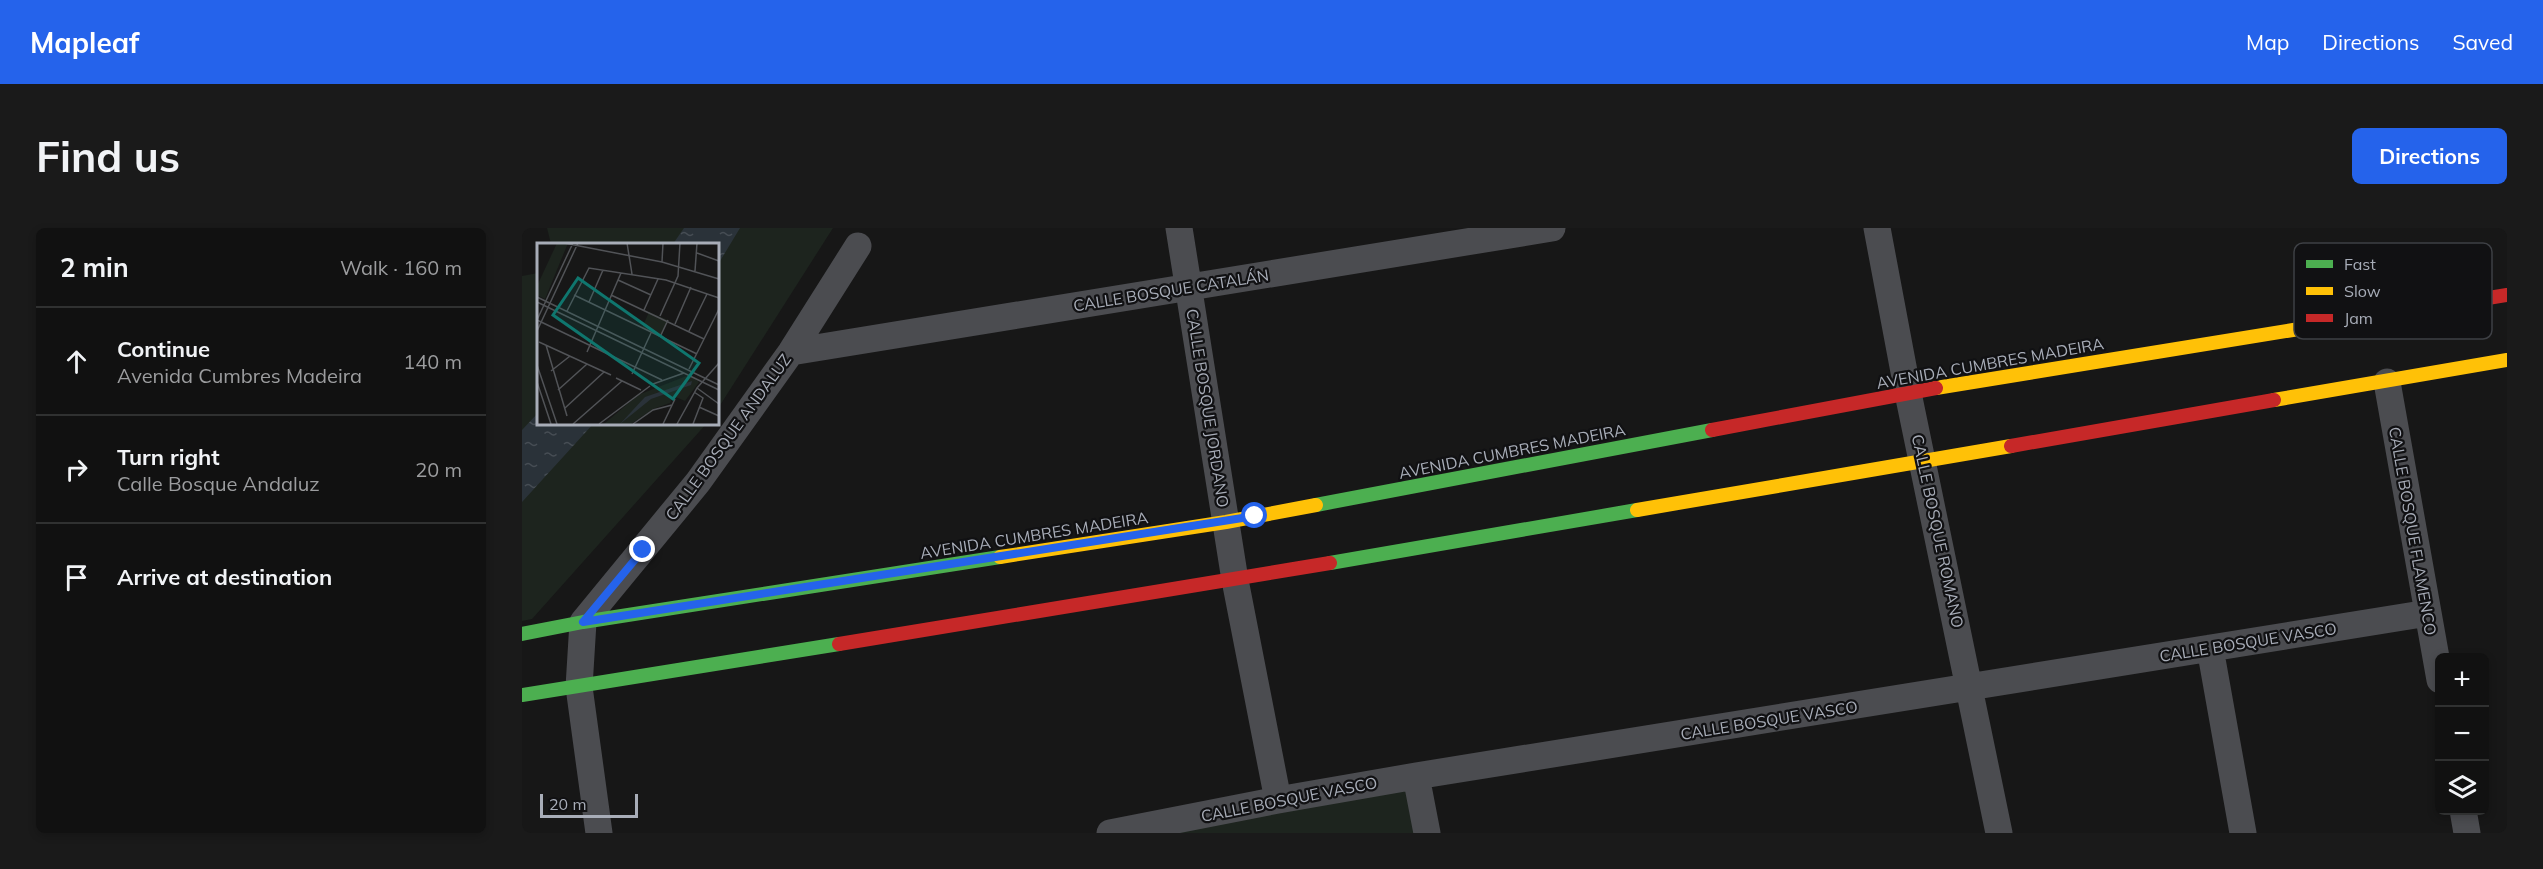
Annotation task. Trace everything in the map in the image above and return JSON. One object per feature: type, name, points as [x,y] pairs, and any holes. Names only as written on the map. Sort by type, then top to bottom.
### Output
[{"type":"street","name":"CALLE BOSQUE JORDANO","points":[[1179,228],[1235,580],[1278,800]]},
{"type":"street","name":"CALLE BOSQUE CATALÁN","points":[[791,352],[1552,228]]},
{"type":"street","name":"CALLE BOSQUE ROMANO","points":[[1877,228],[1908,393],[1971,688],[1999,833]]},
{"type":"street","name":"CALLE BOSQUE ANDALUZ","points":[[583,622],[698,482],[791,352],[858,246]]},
{"type":"street","name":"AVENIDA CUMBRES MADEIRA","points":[[2492,297],[2507,295]]},
{"type":"street","name":"AVENIDA CUMBRES MADEIRA","points":[[522,634],[583,622],[1226,522],[1908,393],[2294,330]]},
{"type":"street","points":[[522,695],[1235,580],[2507,360]]},
{"type":"street","name":"CALLE BOSQUE FLAMENCO","points":[[2386,382],[2435,656]]},
{"type":"street","name":"CALLE BOSQUE VASCO","points":[[1110,833],[1149,830],[1278,800],[1416,776],[2428,613]]},
{"type":"street","points":[[583,622],[579,687],[599,833]]},
{"type":"street","points":[[2210,648],[2243,833]]},
{"type":"street","points":[[1416,776],[1427,833]]},
{"type":"street","points":[[2464,815],[2467,833]]},
{"type":"shaded area","points":[[547,228],[833,228],[718,408],[718,243],[551,243]]},
{"type":"shaded area","points":[[537,273],[537,424],[706,424],[532,619],[522,621],[522,276]]},
{"type":"shaded area","points":[[1416,776],[1427,833],[1150,833]]},
{"type":"water","points":[[684,228],[740,228],[718,264],[718,243],[674,243]]},
{"type":"water","points":[[537,414],[537,424],[593,424],[522,502],[522,430]]},
{"type":"traffic: fast","points":[[1316,505],[1712,430]]},
{"type":"traffic: fast","points":[[1330,563],[1637,510]]},
{"type":"traffic: fast","points":[[522,634],[583,622],[1000,557]]},
{"type":"traffic: fast","points":[[522,695],[839,644]]},
{"type":"traffic: slow","points":[[1936,388],[2294,330]]},
{"type":"traffic: slow","points":[[2274,400],[2507,360]]},
{"type":"traffic: slow","points":[[1637,510],[2011,446]]},
{"type":"traffic: slow","points":[[1000,557],[1226,522],[1316,505]]},
{"type":"traffic: jam","points":[[2492,297],[2507,295]]},
{"type":"traffic: jam","points":[[1712,430],[1936,388]]},
{"type":"traffic: jam","points":[[2011,446],[2274,400]]},
{"type":"traffic: jam","points":[[839,644],[1330,563]]},
{"type":"route","points":[[643,550],[583,622],[1255,516]]}]
